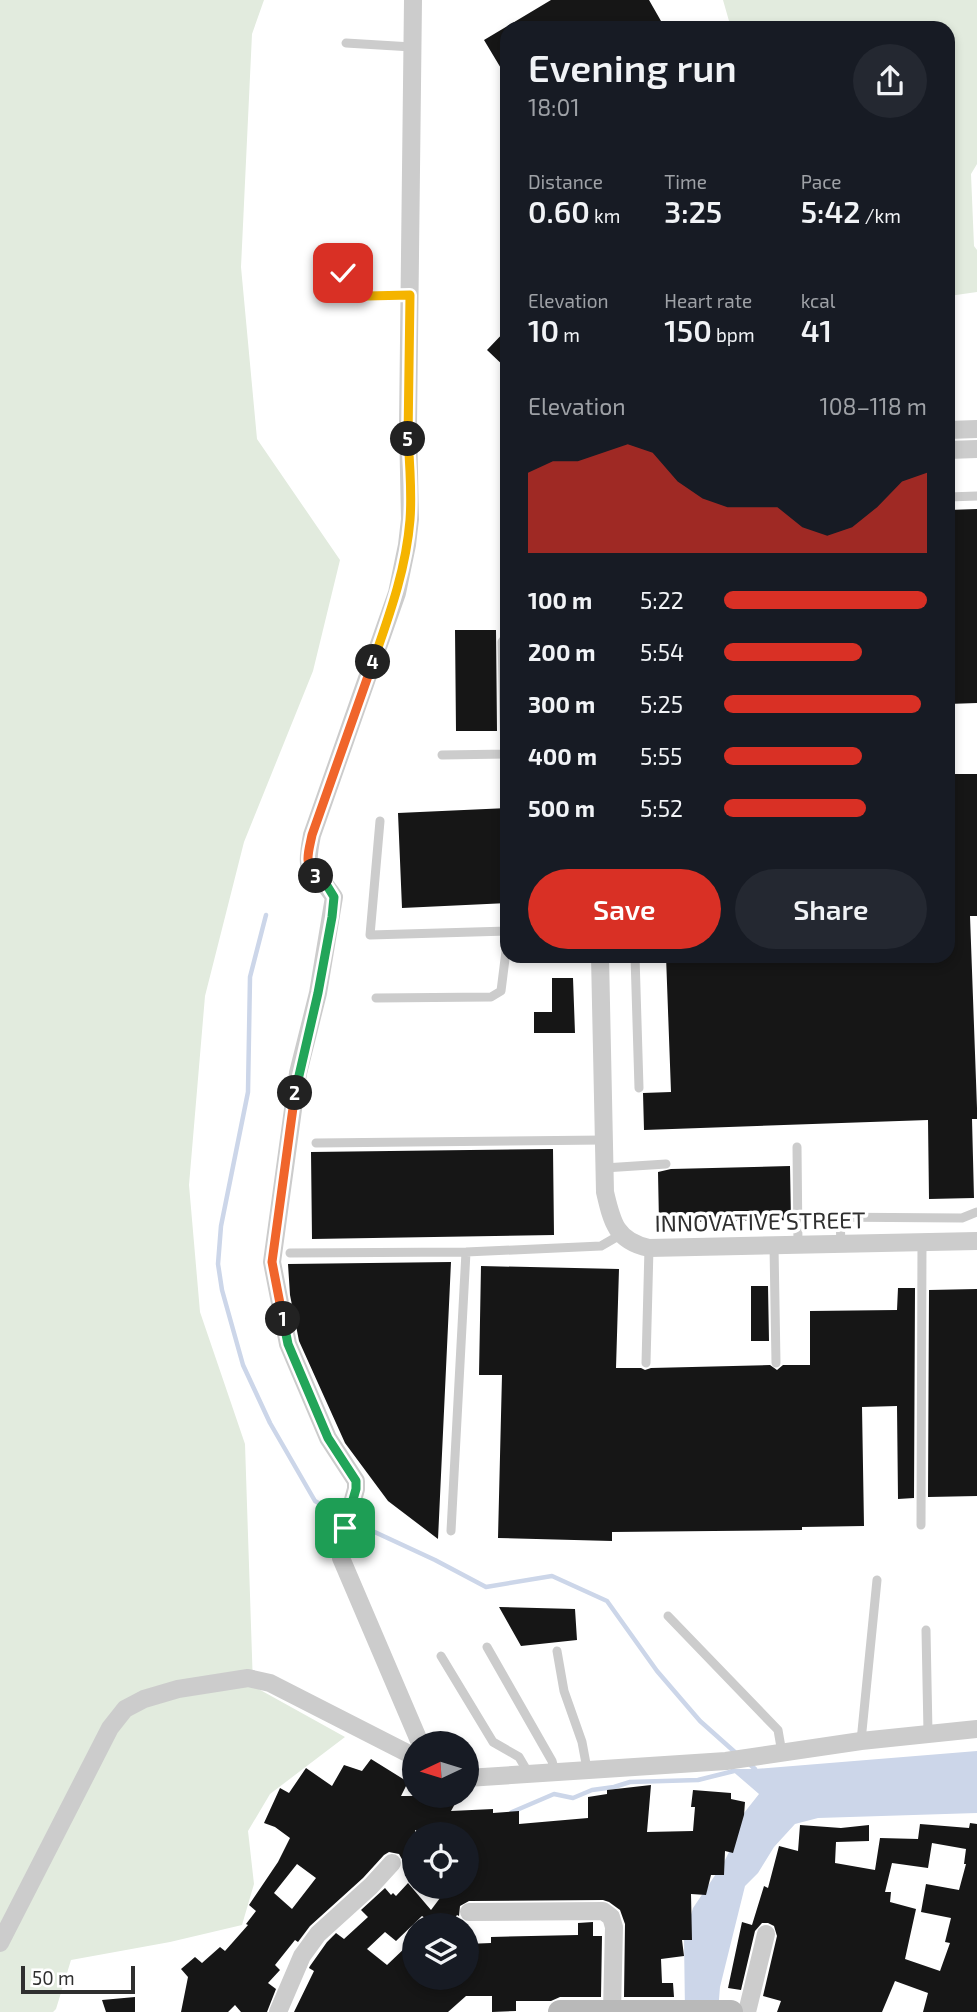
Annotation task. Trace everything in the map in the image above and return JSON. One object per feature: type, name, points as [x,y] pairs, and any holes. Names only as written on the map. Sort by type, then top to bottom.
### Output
[{"type":"street","points":[[413,0],[408,426],[410,519],[397,593],[312,835],[307,858],[309,870],[326,884],[334,897],[318,993],[298,1073],[272,1262],[288,1344],[328,1438],[352,1473],[356,1489],[340,1547],[341,1558],[415,1731]]},
{"type":"street","points":[[955,430],[977,429]]},
{"type":"street","points":[[955,450],[977,449]]},
{"type":"street","points":[[600,963],[605,1192],[610,1214],[620,1235]]},
{"type":"street","name":"INNOVATIVE STREET","points":[[620,1235],[634,1245],[649,1248],[977,1241]]},
{"type":"street","points":[[0,1943],[110,1728],[125,1709],[144,1699],[178,1689],[248,1678],[270,1683],[402,1751]]},
{"type":"street","points":[[480,1778],[726,1761],[861,1741],[977,1729]]},
{"type":"street","points":[[278,2012],[302,1956],[318,1934],[392,1863]]},
{"type":"street","points":[[469,1912],[603,1911],[611,1917],[614,1927],[612,2011]]},
{"type":"street","points":[[747,2012],[766,1934]]},
{"type":"street","points":[[560,2012],[726,2011]]},
{"type":"lane","points":[[346,43],[412,47]]},
{"type":"lane","points":[[333,272],[343,273],[355,292],[367,296],[410,295]]},
{"type":"lane","points":[[955,497],[977,496]]},
{"type":"lane","points":[[442,755],[500,754]]},
{"type":"lane","points":[[380,821],[370,935],[500,933]]},
{"type":"lane","points":[[376,998],[491,997],[501,991],[504,963]]},
{"type":"lane","points":[[635,963],[639,1088]]},
{"type":"lane","points":[[316,1143],[604,1140]]},
{"type":"lane","points":[[797,1147],[798,1245]]},
{"type":"lane","points":[[604,1168],[641,1168],[666,1164]]},
{"type":"lane","points":[[819,1217],[962,1218],[977,1212]]},
{"type":"lane","points":[[840,1217],[841,1245]]},
{"type":"lane","points":[[290,1253],[466,1252],[600,1247],[620,1235]]},
{"type":"lane","points":[[921,1525],[922,1242]]},
{"type":"lane","points":[[774,1246],[776,1363]]},
{"type":"lane","points":[[646,1363],[649,1248]]},
{"type":"lane","points":[[451,1531],[466,1252]]},
{"type":"lane","points":[[861,1741],[877,1580]]},
{"type":"lane","points":[[668,1616],[778,1730],[782,1753]]},
{"type":"lane","points":[[926,1630],[928,1733]]},
{"type":"lane","points":[[487,1647],[552,1761],[555,1772]]},
{"type":"lane","points":[[557,1651],[564,1692],[582,1742],[587,1769]]},
{"type":"lane","points":[[441,1656],[493,1742],[519,1758],[529,1774]]},
{"type":"shaded area","points":[[0,0],[264,0],[252,34],[241,267],[257,439],[340,560],[313,671],[244,842],[205,996],[189,1185],[200,1312],[245,1444],[253,1686],[345,1737],[270,1794],[248,1831],[254,1884],[242,1925],[170,1942],[71,1960],[53,2012],[0,2012]]},
{"type":"shaded area","points":[[723,0],[977,0],[977,164],[971,174],[974,246],[977,250],[977,292],[955,295],[955,21],[729,21]]},
{"type":"water","points":[[977,1751],[977,1813],[818,1818],[795,1824],[745,1886],[720,1987],[718,2012],[685,2012],[684,1939],[693,1908],[724,1862],[737,1836],[744,1813],[759,1794],[730,1769]]},
{"type":"building","points":[[551,0],[649,0],[661,21],[516,21]]},
{"type":"building","points":[[500,30],[500,67],[484,40]]},
{"type":"building","points":[[500,336],[500,362],[487,350]]},
{"type":"building","points":[[977,509],[977,703],[955,704],[955,510]]},
{"type":"building","points":[[455,630],[496,630],[497,731],[456,731]]},
{"type":"building","points":[[955,774],[977,774],[977,916],[970,916],[977,1108],[977,1119],[972,1119],[974,1198],[929,1199],[928,1120],[644,1130],[643,1093],[671,1092],[666,963],[955,963]]},
{"type":"building","points":[[500,808],[500,903],[402,908],[398,813]]},
{"type":"building","points":[[552,978],[573,978],[575,1033],[534,1033],[534,1012],[552,1012]]},
{"type":"building","points":[[553,1149],[554,1235],[312,1239],[311,1152]]},
{"type":"building","points":[[790,1166],[791,1220],[659,1223],[658,1172],[671,1169]]},
{"type":"building","points":[[451,1262],[438,1539],[388,1501],[345,1443],[299,1341],[290,1295],[288,1264]]},
{"type":"building","points":[[481,1266],[619,1269],[616,1368],[645,1370],[770,1365],[777,1370],[783,1365],[810,1365],[810,1311],[897,1310],[898,1288],[915,1288],[914,1498],[898,1499],[897,1406],[862,1407],[864,1526],[802,1527],[802,1530],[612,1532],[612,1541],[498,1538],[502,1375],[479,1375]]},
{"type":"building","points":[[751,1286],[768,1286],[769,1341],[751,1341]]},
{"type":"building","points":[[977,1289],[977,1496],[928,1497],[929,1290]]},
{"type":"building","points":[[499,1607],[575,1609],[577,1640],[521,1646]]},
{"type":"building","points":[[371,1759],[402,1778],[402,1808],[453,1808],[451,1811],[493,1809],[493,1813],[519,1811],[519,1824],[588,1818],[588,1797],[607,1794],[607,1790],[651,1785],[647,1832],[693,1831],[693,1790],[731,1793],[731,1799],[745,1802],[733,1853],[725,1851],[724,1875],[711,1875],[706,1895],[691,1894],[692,1940],[682,1940],[684,1956],[661,1959],[662,1983],[673,1983],[674,1997],[624,1997],[625,1924],[620,1910],[609,1902],[469,1901],[460,1906],[459,1913],[402,1913],[402,1935],[396,1941],[385,1932],[367,1949],[387,1965],[402,1951],[402,1990],[479,1990],[479,1944],[491,1943],[491,1937],[578,1935],[578,1923],[593,1922],[593,1936],[602,1936],[601,1997],[516,2001],[516,2011],[492,2012],[492,1996],[466,1996],[448,2012],[294,2012],[314,1971],[309,1968],[327,1942],[336,1933],[344,1939],[368,1917],[361,1910],[385,1888],[391,1895],[393,1893],[396,1896],[402,1890],[402,1899],[422,1899],[431,1910],[439,1899],[479,1899],[479,1822],[402,1822],[402,1859],[399,1854],[389,1852],[384,1855],[310,1926],[298,1942],[295,1940],[275,1965],[280,1970],[268,1983],[276,1989],[267,2012],[241,2012],[235,2005],[228,2012],[181,2012],[188,1977],[181,1969],[195,1957],[202,1963],[220,1947],[225,1951],[248,1925],[246,1924],[256,1911],[249,1905],[278,1862],[290,1838],[264,1823],[280,1788],[289,1793],[306,1768],[332,1786],[344,1765],[362,1771]],"holes":[[[297,1864],[316,1878],[292,1909],[274,1893]]]},
{"type":"building","points":[[970,1823],[977,1824],[977,2012],[923,2012],[928,1993],[895,1981],[882,2012],[777,2012],[781,2001],[763,1996],[777,1936],[774,1926],[768,1923],[762,1923],[755,1931],[741,1990],[728,1988],[742,1922],[752,1925],[764,1886],[768,1888],[779,1846],[798,1851],[800,1825],[841,1828],[869,1825],[869,1841],[836,1842],[835,1863],[875,1870],[880,1838],[918,1839],[920,1824],[969,1828]],"holes":[[[932,1843],[966,1849],[966,1864],[959,1890],[926,1884],[921,1912],[951,1918],[945,1942],[950,1943],[940,1971],[905,1959],[916,1909],[890,1902],[891,1892],[885,1892],[892,1863],[928,1868]]]},
{"type":"building","points":[[135,1997],[135,2012],[106,2012],[102,2000]]},
{"type":"waterway","points":[[266,915],[250,977],[248,1092],[221,1226],[218,1264],[222,1290],[243,1365],[270,1423],[315,1501],[345,1518]]},
{"type":"waterway","points":[[353,1522],[486,1587],[552,1576],[607,1601],[657,1671],[700,1721],[737,1754]]},
{"type":"waterway","points":[[747,1762],[755,1769]]},
{"type":"waterway","points":[[512,1812],[554,1794],[573,1798],[592,1790],[630,1782],[698,1780],[734,1771]]},
{"type":"route","points":[[343,273],[355,292],[367,296],[410,295],[410,519],[397,593],[312,835],[307,858],[309,870],[326,884],[334,897],[318,993],[298,1073],[272,1262],[288,1344],[328,1438],[356,1481],[345,1528]]}]
